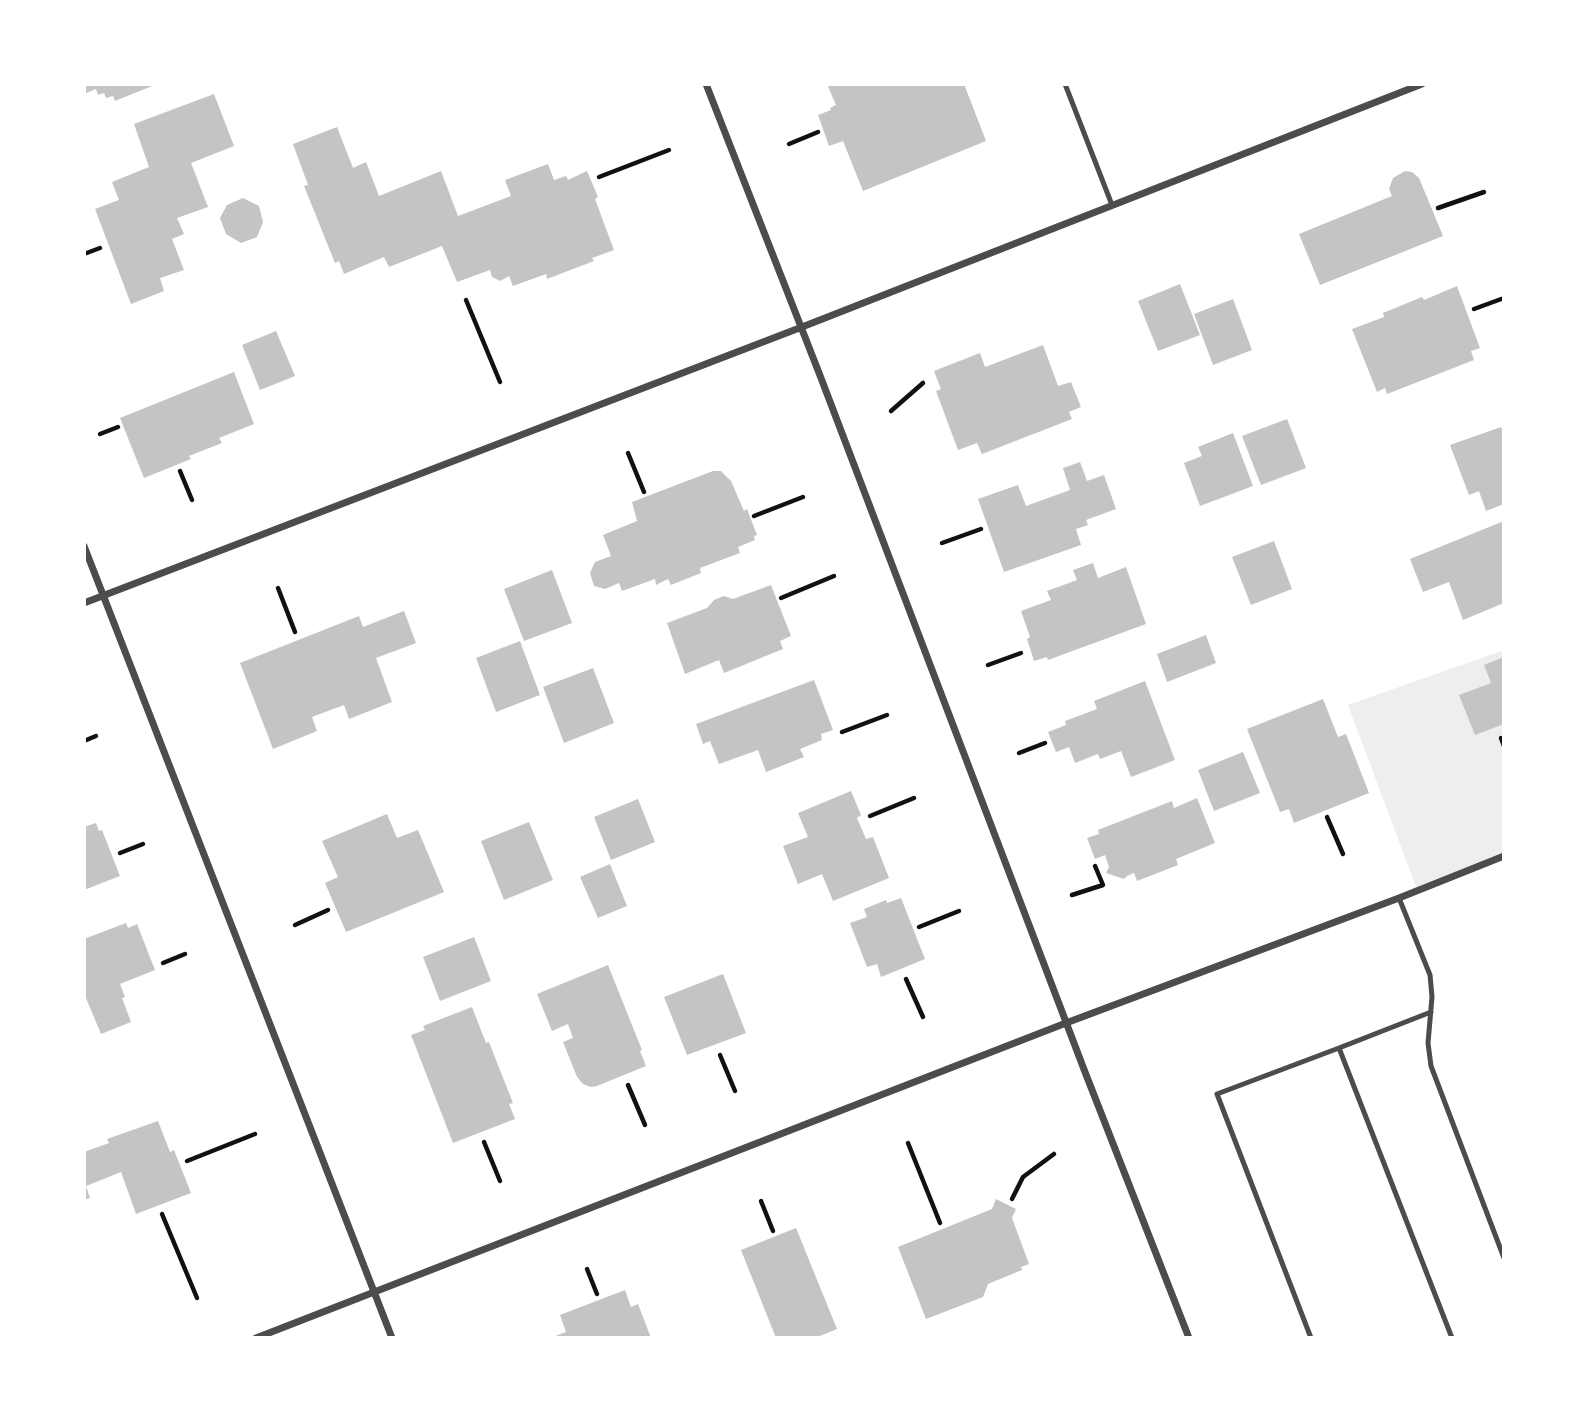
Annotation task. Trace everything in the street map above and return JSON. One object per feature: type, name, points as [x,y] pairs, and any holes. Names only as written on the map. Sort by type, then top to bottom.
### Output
[{"type":"street","points":[[706,84],[802,327],[1066,1023],[1189,1338]]},
{"type":"street","points":[[84,603],[802,327],[1422,84]]},
{"type":"street","points":[[84,546],[392,1338]]},
{"type":"street","points":[[256,1338],[1504,856]]},
{"type":"lane","points":[[1065,84],[1112,205]]},
{"type":"lane","points":[[1399,898],[1430,975],[1432,998],[1428,1043],[1431,1066],[1504,1258]]},
{"type":"lane","points":[[1311,1338],[1217,1094],[1431,1012]]},
{"type":"lane","points":[[1339,1048],[1452,1338]]},
{"type":"path","points":[[789,144],[818,132]]},
{"type":"path","points":[[599,177],[669,150]]},
{"type":"path","points":[[1438,208],[1484,192]]},
{"type":"path","points":[[84,254],[100,248]]},
{"type":"path","points":[[1474,309],[1504,298]]},
{"type":"path","points":[[466,300],[499,382]]},
{"type":"path","points":[[891,411],[923,383]]},
{"type":"path","points":[[100,433],[118,427]]},
{"type":"path","points":[[628,453],[644,492]]},
{"type":"path","points":[[180,471],[192,500]]},
{"type":"path","points":[[754,516],[803,498]]},
{"type":"path","points":[[942,543],[981,529]]},
{"type":"path","points":[[781,598],[834,576]]},
{"type":"path","points":[[278,588],[295,632]]},
{"type":"path","points":[[988,665],[1021,653]]},
{"type":"path","points":[[842,732],[887,715]]},
{"type":"path","points":[[84,741],[96,736]]},
{"type":"path","points":[[1501,738],[1504,746]]},
{"type":"path","points":[[1019,753],[1045,743]]},
{"type":"path","points":[[870,816],[914,798]]},
{"type":"path","points":[[1327,817],[1343,855]]},
{"type":"path","points":[[120,853],[143,844]]},
{"type":"path","points":[[1072,895],[1103,885],[1095,866]]},
{"type":"path","points":[[295,925],[328,910]]},
{"type":"path","points":[[919,927],[959,911]]},
{"type":"path","points":[[163,963],[185,954]]},
{"type":"path","points":[[906,979],[923,1017]]},
{"type":"path","points":[[720,1055],[735,1091]]},
{"type":"path","points":[[628,1085],[645,1125]]},
{"type":"path","points":[[187,1161],[255,1134]]},
{"type":"path","points":[[484,1142],[500,1181]]},
{"type":"path","points":[[908,1143],[940,1223]]},
{"type":"path","points":[[1013,1199],[1023,1177],[1054,1154]]},
{"type":"path","points":[[761,1201],[773,1231]]},
{"type":"path","points":[[162,1214],[197,1298]]},
{"type":"path","points":[[587,1269],[597,1294]]},
{"type":"shaded area","points":[[1504,650],[1504,852],[1416,887],[1348,705]]},
{"type":"building","points":[[84,84],[157,84],[115,101],[113,96],[106,98],[104,93],[98,95],[96,89],[84,94]]},
{"type":"building","points":[[827,84],[964,84],[986,141],[863,191],[843,141],[829,146],[818,115],[836,105]]},
{"type":"building","points":[[214,94],[234,146],[191,163],[208,207],[177,218],[184,234],[172,239],[184,270],[160,278],[164,291],[131,304],[95,209],[119,200],[112,182],[149,167],[134,124]]},
{"type":"building","points":[[337,127],[353,168],[366,162],[379,196],[441,171],[458,216],[511,196],[505,180],[548,164],[554,180],[566,176],[568,180],[587,171],[614,250],[592,258],[594,261],[547,279],[546,274],[513,286],[509,276],[500,281],[492,277],[490,270],[457,282],[442,246],[389,267],[384,257],[344,274],[339,261],[335,263],[304,186],[308,185],[293,144]]},
{"type":"building","points":[[1405,171],[1412,172],[1419,178],[1443,236],[1320,285],[1299,234],[1392,196],[1389,189],[1393,178]]},
{"type":"building","points":[[243,198],[259,206],[263,222],[257,237],[241,243],[226,234],[220,218],[227,205]]},
{"type":"building","points":[[1180,284],[1200,335],[1158,351],[1138,301]]},
{"type":"building","points":[[1457,286],[1480,348],[1471,351],[1474,360],[1387,394],[1385,388],[1377,392],[1352,329],[1384,317],[1383,313],[1422,297],[1424,300]]},
{"type":"building","points":[[1233,299],[1252,350],[1213,365],[1194,314]]},
{"type":"building","points":[[276,331],[295,376],[260,390],[242,345]]},
{"type":"building","points":[[1043,345],[1058,386],[1071,382],[1081,407],[1069,412],[1072,419],[982,454],[977,443],[958,450],[936,391],[941,389],[934,371],[980,353],[985,367]]},
{"type":"building","points":[[234,372],[254,424],[219,438],[222,443],[189,456],[191,459],[144,478],[120,418]]},
{"type":"building","points":[[1287,419],[1306,468],[1261,485],[1242,436]]},
{"type":"building","points":[[1501,427],[1504,435],[1504,504],[1486,511],[1479,491],[1469,495],[1450,445]]},
{"type":"building","points":[[1233,433],[1253,486],[1200,506],[1184,463],[1202,456],[1198,447]]},
{"type":"building","points":[[1080,462],[1087,481],[1104,475],[1116,509],[1086,520],[1088,525],[1076,529],[1081,545],[1004,572],[978,499],[1018,485],[1026,506],[1070,490],[1063,468]]},
{"type":"building","points":[[713,471],[721,471],[731,481],[744,511],[747,509],[757,535],[754,536],[755,540],[738,547],[740,553],[700,568],[701,573],[671,585],[668,579],[656,585],[655,579],[622,591],[619,583],[605,589],[594,586],[590,573],[595,562],[611,556],[603,535],[637,521],[632,502]]},
{"type":"building","points":[[1504,521],[1504,603],[1463,620],[1449,582],[1423,592],[1410,559]]},
{"type":"building","points":[[1274,541],[1292,589],[1251,605],[1232,557]]},
{"type":"building","points":[[1093,563],[1098,578],[1126,567],[1146,624],[1048,660],[1047,657],[1034,661],[1027,639],[1030,637],[1021,611],[1051,600],[1047,591],[1077,580],[1073,570]]},
{"type":"building","points":[[552,570],[572,623],[524,641],[504,589]]},
{"type":"building","points":[[771,585],[791,636],[780,641],[783,649],[724,673],[719,660],[685,674],[667,623],[707,608],[714,600],[724,596],[733,599]]},
{"type":"building","points":[[404,611],[416,643],[376,658],[392,702],[349,719],[344,705],[312,717],[317,731],[273,749],[240,663],[359,616],[363,627]]},
{"type":"building","points":[[1206,635],[1216,663],[1167,682],[1157,654]]},
{"type":"building","points":[[520,641],[540,695],[496,712],[476,658]]},
{"type":"building","points":[[1504,657],[1504,724],[1475,735],[1459,695],[1491,683],[1484,665]]},
{"type":"building","points":[[593,668],[614,723],[564,743],[543,687]]},
{"type":"building","points":[[814,680],[833,730],[821,734],[822,740],[800,749],[804,757],[766,772],[758,750],[719,764],[710,741],[703,744],[696,724]]},
{"type":"building","points":[[1145,681],[1175,760],[1131,777],[1121,751],[1100,759],[1098,754],[1075,763],[1069,747],[1056,752],[1048,732],[1066,725],[1065,721],[1097,709],[1094,701]]},
{"type":"building","points":[[1323,699],[1338,737],[1346,734],[1369,793],[1294,823],[1289,809],[1280,812],[1247,729]]},
{"type":"building","points":[[1243,752],[1260,793],[1214,811],[1198,770]]},
{"type":"building","points":[[851,791],[861,815],[857,818],[866,839],[873,837],[889,878],[833,901],[822,874],[798,884],[783,846],[808,837],[798,813]]},
{"type":"building","points":[[1197,798],[1215,843],[1176,859],[1178,865],[1137,881],[1134,873],[1124,879],[1106,873],[1109,867],[1105,855],[1095,859],[1087,838],[1099,834],[1098,830],[1172,801],[1174,808]]},
{"type":"building","points":[[638,799],[655,842],[611,860],[594,817]]},
{"type":"building","points":[[387,814],[397,838],[418,830],[444,892],[346,932],[325,883],[338,877],[322,841]]},
{"type":"building","points":[[529,822],[553,880],[504,900],[481,841]]},
{"type":"building","points":[[96,823],[99,831],[102,830],[120,876],[84,890],[84,827]]},
{"type":"building","points":[[610,864],[627,906],[598,918],[580,877]]},
{"type":"building","points":[[901,898],[925,959],[881,977],[877,964],[867,967],[850,923],[867,917],[864,909],[886,900],[887,903]]},
{"type":"building","points":[[126,923],[128,928],[137,924],[155,970],[120,984],[131,1022],[101,1034],[86,998],[84,999],[84,939]]},
{"type":"building","points":[[474,937],[491,981],[440,1001],[423,957]]},
{"type":"building","points":[[608,965],[646,1066],[591,1087],[583,1084],[577,1077],[563,1042],[573,1038],[568,1024],[552,1031],[537,994]]},
{"type":"building","points":[[723,974],[746,1033],[687,1055],[664,997]]},
{"type":"building","points":[[472,1007],[513,1103],[509,1104],[515,1119],[453,1143],[411,1035],[425,1030],[423,1026]]},
{"type":"building","points":[[158,1121],[170,1152],[174,1150],[191,1193],[136,1214],[121,1172],[86,1186],[90,1198],[84,1200],[84,1152],[109,1143],[107,1139]]},
{"type":"building","points":[[996,1199],[1016,1209],[1012,1218],[1029,1264],[1021,1267],[1022,1270],[988,1284],[983,1297],[926,1319],[898,1247],[992,1209]]},
{"type":"building","points":[[796,1228],[837,1329],[815,1338],[776,1338],[741,1250]]},
{"type":"building","points":[[625,1290],[631,1307],[638,1304],[651,1338],[550,1338],[566,1332],[560,1315]]}]
